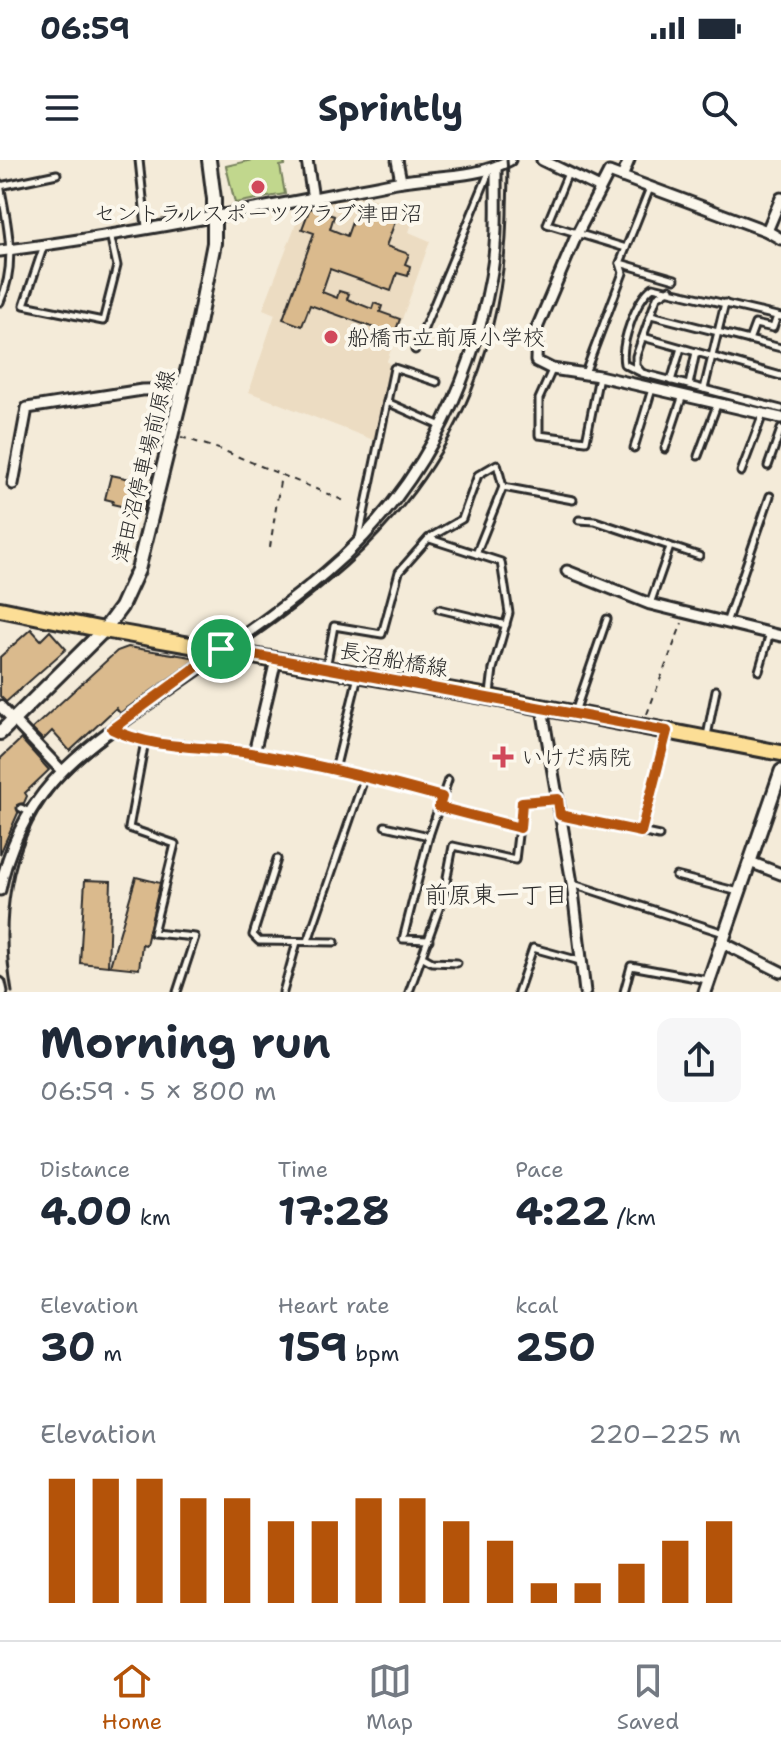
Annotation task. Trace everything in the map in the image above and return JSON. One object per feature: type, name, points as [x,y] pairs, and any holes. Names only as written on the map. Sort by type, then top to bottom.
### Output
[{"type":"main road","name":"津田沼停車場前原線","points":[[0,733],[104,630],[121,607],[138,570],[183,389],[212,255],[215,218],[209,160]]},
{"type":"main road","name":"長沼船橋線","points":[[0,609],[781,753]]},
{"type":"street","points":[[307,160],[313,199]]},
{"type":"street","points":[[397,160],[401,181]]},
{"type":"street","points":[[6,250],[215,218],[401,181],[493,167],[510,160]]},
{"type":"street","points":[[542,160],[600,188]]},
{"type":"street","points":[[622,177],[629,160]]},
{"type":"street","points":[[0,890],[25,810],[61,770],[112,729],[327,572],[407,486],[442,426],[461,386],[476,341],[491,276],[496,227],[493,167]]},
{"type":"street","points":[[781,239],[609,172],[577,234],[537,328],[536,361],[552,369],[599,376],[781,418]]},
{"type":"street","points":[[767,231],[781,198]]},
{"type":"street","points":[[13,484],[27,408],[142,390],[183,389]]},
{"type":"street","points":[[567,571],[650,604],[781,636]]},
{"type":"street","points":[[254,753],[276,660]]},
{"type":"street","points":[[0,706],[61,770]]},
{"type":"street","points":[[542,708],[572,883],[585,992]]},
{"type":"street","points":[[706,986],[781,771]]},
{"type":"street","points":[[750,862],[781,874]]},
{"type":"street","points":[[723,938],[781,972]]},
{"type":"street","points":[[0,983],[2,992]]},
{"type":"lane","points":[[139,160],[146,227]]},
{"type":"lane","points":[[415,350],[493,167]]},
{"type":"lane","points":[[568,173],[547,224],[626,248]]},
{"type":"lane","points":[[0,302],[8,284],[0,185],[57,174]]},
{"type":"lane","points":[[585,374],[623,273],[620,263],[651,188]]},
{"type":"lane","points":[[45,243],[24,305],[103,321],[117,266],[109,233]]},
{"type":"lane","points":[[620,263],[675,279]]},
{"type":"lane","points":[[749,340],[755,324],[773,328],[779,317],[653,287],[641,299],[623,347],[624,364],[642,373],[781,409]]},
{"type":"lane","points":[[642,373],[636,366],[643,337],[657,297],[670,289]]},
{"type":"lane","points":[[704,389],[725,303]]},
{"type":"lane","points":[[651,315],[781,346]]},
{"type":"lane","points":[[643,337],[781,376]]},
{"type":"lane","points":[[671,381],[681,348]]},
{"type":"lane","points":[[689,385],[696,352]]},
{"type":"lane","points":[[358,541],[394,368],[437,382]]},
{"type":"lane","points":[[552,369],[539,399],[539,435],[586,441],[599,376]]},
{"type":"lane","points":[[634,448],[652,388]]},
{"type":"lane","points":[[665,449],[683,395]]},
{"type":"lane","points":[[387,402],[442,426]]},
{"type":"lane","points":[[698,456],[718,404]]},
{"type":"lane","points":[[741,472],[763,414]]},
{"type":"lane","points":[[768,466],[781,429]]},
{"type":"lane","points":[[326,669],[334,626],[382,634],[399,572],[429,538],[462,519],[478,475],[497,464],[503,487],[476,554]]},
{"type":"lane","points":[[503,487],[573,500]]},
{"type":"lane","points":[[726,623],[770,496]]},
{"type":"lane","points":[[579,520],[595,521],[699,556]]},
{"type":"lane","points":[[429,538],[501,562],[509,613],[493,669],[489,697]]},
{"type":"lane","points":[[650,604],[670,547]]},
{"type":"lane","points":[[439,609],[506,625]]},
{"type":"lane","points":[[575,713],[607,619]]},
{"type":"lane","points":[[759,671],[770,633]]},
{"type":"lane","points":[[112,729],[145,741],[254,753],[335,770],[358,675]]},
{"type":"lane","points":[[706,738],[716,690]]},
{"type":"lane","points":[[641,832],[667,731]]},
{"type":"lane","points":[[145,741],[129,828],[175,844],[153,933],[195,937],[177,992]]},
{"type":"lane","points":[[308,941],[365,776],[442,797]]},
{"type":"lane","points":[[429,940],[403,939],[429,836],[448,780]]},
{"type":"lane","points":[[409,992],[443,898],[453,846],[515,860],[522,802],[558,799]]},
{"type":"lane","points":[[439,807],[520,828]]},
{"type":"lane","points":[[560,815],[659,836]]},
{"type":"lane","points":[[385,826],[429,836]]},
{"type":"lane","points":[[277,859],[253,935],[259,941],[335,942]]},
{"type":"lane","points":[[676,876],[739,892]]},
{"type":"lane","points":[[572,883],[723,938]]},
{"type":"lane","points":[[283,992],[297,942]]},
{"type":"lane","points":[[518,992],[533,948],[581,961]]},
{"type":"lane","points":[[423,957],[432,962],[457,963]]},
{"type":"lane","points":[[624,992],[631,966],[706,986]]},
{"type":"path","points":[[172,434],[347,502]]},
{"type":"path","points":[[270,547],[281,474]]},
{"type":"path","points":[[643,726],[685,614]]},
{"type":"path","points":[[335,770],[365,776]]},
{"type":"shaded area","name":"船橋市立前原小学校","points":[[357,193],[415,214],[409,232],[430,241],[387,361],[390,366],[376,441],[249,392],[275,314],[263,309],[302,208]]},
{"type":"green space","name":"セントラルスポーツクラブ津田沼","points":[[252,160],[283,160],[285,165],[280,166],[285,194],[235,203],[226,166]]},
{"type":"building","points":[[310,208],[334,216],[330,229],[347,236],[357,208],[395,222],[386,246],[409,254],[405,264],[410,266],[408,276],[397,273],[391,291],[330,269],[322,292],[337,298],[339,291],[349,294],[347,299],[372,309],[374,303],[382,306],[380,312],[400,319],[394,335],[310,305],[302,326],[283,319],[314,233],[302,229]]},
{"type":"building","points":[[111,475],[150,483],[143,511],[112,504],[113,501],[105,499]]},
{"type":"building","points":[[31,629],[41,640],[50,631],[66,649],[6,702],[0,696],[0,657]]},
{"type":"building","points":[[128,647],[198,658],[120,713],[116,708],[70,751],[52,731],[43,740],[32,729],[117,651]]},
{"type":"building","points":[[21,739],[49,770],[25,793],[24,803],[17,805],[18,813],[0,854],[0,759]]},
{"type":"building","points":[[136,877],[160,883],[146,945],[142,944],[139,969],[110,966]]},
{"type":"building","points":[[85,880],[111,881],[108,966],[80,963]]},
{"type":"railway","points":[[12,992],[7,940],[11,887],[26,836],[53,791],[98,748],[274,623],[345,567],[382,531],[414,492],[441,451],[464,408],[482,363],[495,315],[503,266],[507,160]]},
{"type":"place","name":"セントラルスポーツクラブ津田沼","points":[[258,187]]},
{"type":"place","name":"船橋市立前原小学校","points":[[331,337]]},
{"type":"place","name":"いけだ病院","points":[[503,757]]},
{"type":"district","name":"前原東一丁目","points":[[496,895]]},
{"type":"route","points":[[221,649],[667,731],[641,832],[560,815],[558,799],[522,802],[520,828],[439,807],[442,797],[365,776],[254,753],[145,741],[112,729],[221,649]]}]
